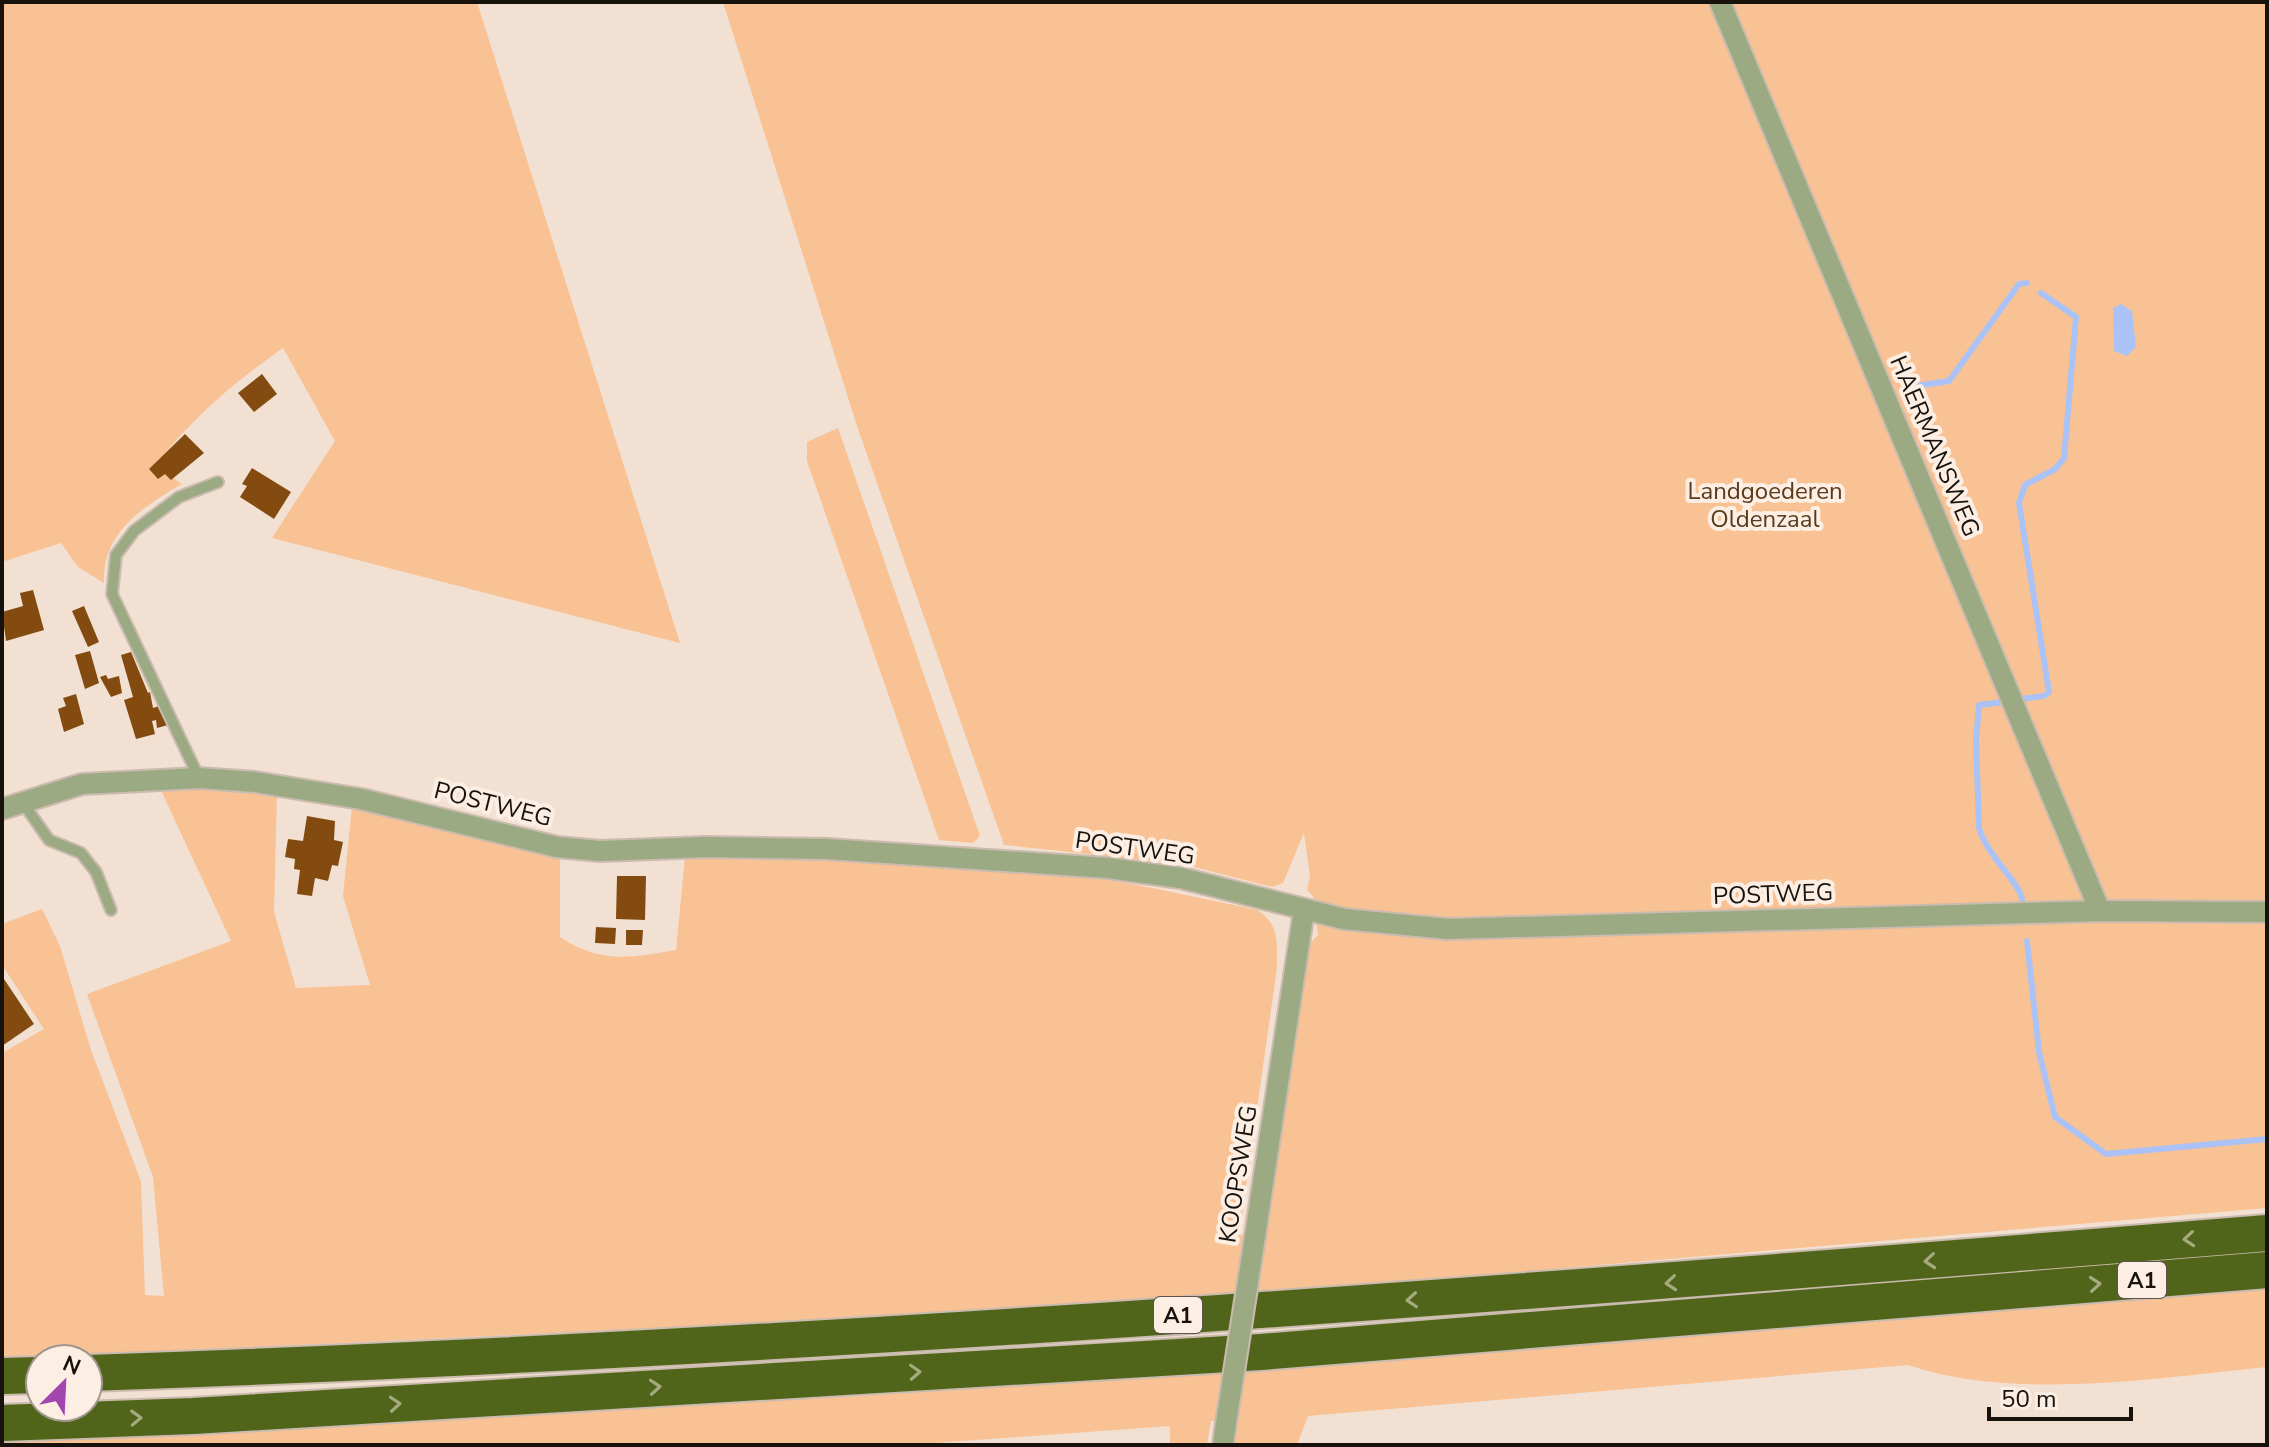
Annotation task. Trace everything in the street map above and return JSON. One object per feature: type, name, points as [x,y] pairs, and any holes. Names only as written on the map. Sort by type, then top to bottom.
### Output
[{"type":"highway","name":"A1","points":[[104,1372],[724,1347],[1637,1286],[2267,1233]]},
{"type":"highway","name":"A1","points":[[2,1423],[208,1415],[1261,1352],[2267,1270]]},
{"type":"highway","points":[[2,1376],[24,1375]]},
{"type":"street","name":"HAERMANSWEG","points":[[1720,2],[2100,911]]},
{"type":"street","name":"POSTWEG","points":[[2,809],[82,784],[199,778],[255,782],[361,799],[557,847],[600,851],[706,847],[827,849],[996,858],[1181,878],[1344,919],[1448,929],[2100,911],[2267,912]]},
{"type":"street","name":"KOOPSWEG","points":[[1223,1445],[1304,910]]},
{"type":"lane","points":[[199,778],[112,594],[116,555],[134,531],[179,497],[218,482]]},
{"type":"lane","points":[[23,803],[49,840],[81,853],[96,872],[111,910]]},
{"type":"green space","points":[[2,2],[477,2],[680,643],[272,538],[335,441],[283,348],[214,402],[155,466],[182,484],[140,512],[118,535],[105,565],[104,583],[78,567],[61,543],[2,562]]},
{"type":"green space","name":"Landgoederen Oldenzaal","points":[[723,2],[2267,2],[2267,1208],[1331,1288],[828,1320],[104,1354],[104,1343],[24,1343],[24,1358],[2,1359],[2,1053],[44,1029],[2,965],[2,924],[42,909],[60,946],[91,1050],[141,1181],[145,1295],[164,1296],[153,1177],[87,994],[231,941],[159,786],[191,783],[277,791],[274,912],[296,988],[370,985],[343,896],[352,806],[560,854],[560,937],[589,952],[616,957],[676,950],[685,857],[851,856],[962,862],[1072,874],[1257,910],[1270,921],[1273,928],[1277,942],[1277,968],[1239,1235],[1266,1234],[1302,968],[1310,943],[1318,935],[1313,896],[1307,890],[1310,877],[1304,833],[1283,883],[1272,887],[1182,864],[1004,845],[857,426]]},
{"type":"green space","points":[[838,428],[980,836],[973,843],[939,840],[807,461],[807,442]]},
{"type":"green space","points":[[2267,1286],[2267,1367],[2133,1381],[2039,1384],[1949,1376],[1908,1365],[1308,1416],[1297,1445],[1235,1445],[1238,1420],[1211,1421],[1207,1445],[1170,1445],[1170,1426],[907,1445],[2,1445],[2,1437],[845,1397],[1337,1365]]},
{"type":"water","points":[[2121,304],[2132,311],[2136,347],[2127,356],[2114,351],[2113,308]]},
{"type":"building","points":[[262,374],[277,394],[254,412],[238,393]]},
{"type":"building","points":[[185,434],[204,453],[171,480],[165,474],[158,479],[149,469]]},
{"type":"building","points":[[252,468],[291,492],[274,519],[240,497],[247,486],[242,484]]},
{"type":"building","points":[[33,590],[44,630],[6,641],[2,612],[23,606],[20,593]]},
{"type":"building","points":[[84,606],[99,642],[88,647],[72,611]]},
{"type":"building","points":[[90,651],[99,683],[85,689],[75,655]]},
{"type":"building","points":[[131,652],[150,692],[153,708],[159,706],[168,725],[157,728],[156,720],[152,721],[155,734],[136,739],[124,700],[133,697],[121,655]]},
{"type":"building","points":[[106,675],[108,679],[119,676],[122,693],[111,697],[100,677]]},
{"type":"building","points":[[76,694],[84,724],[64,732],[58,709],[66,706],[63,698]]},
{"type":"building","points":[[307,816],[335,821],[334,840],[343,842],[338,866],[332,865],[328,881],[315,878],[312,896],[297,894],[300,870],[294,869],[295,859],[285,857],[288,839],[303,841]]},
{"type":"building","points":[[617,876],[646,876],[645,920],[616,919]]},
{"type":"building","points":[[596,927],[616,928],[615,944],[595,943]]},
{"type":"building","points":[[626,930],[643,930],[642,945],[626,945]]},
{"type":"building","points":[[2,976],[34,1024],[2,1046]]},
{"type":"waterway","points":[[1916,386],[1949,381],[2019,284],[2027,283]]},
{"type":"waterway","points":[[2021,699],[2044,696],[2049,692],[2019,503],[2025,485],[2055,469],[2064,458],[2076,317],[2041,293]]},
{"type":"waterway","points":[[2004,702],[1979,705],[1976,740],[1979,828],[2022,899]]},
{"type":"waterway","points":[[2027,941],[2039,1052],[2055,1117],[2106,1154],[2267,1139]]}]
